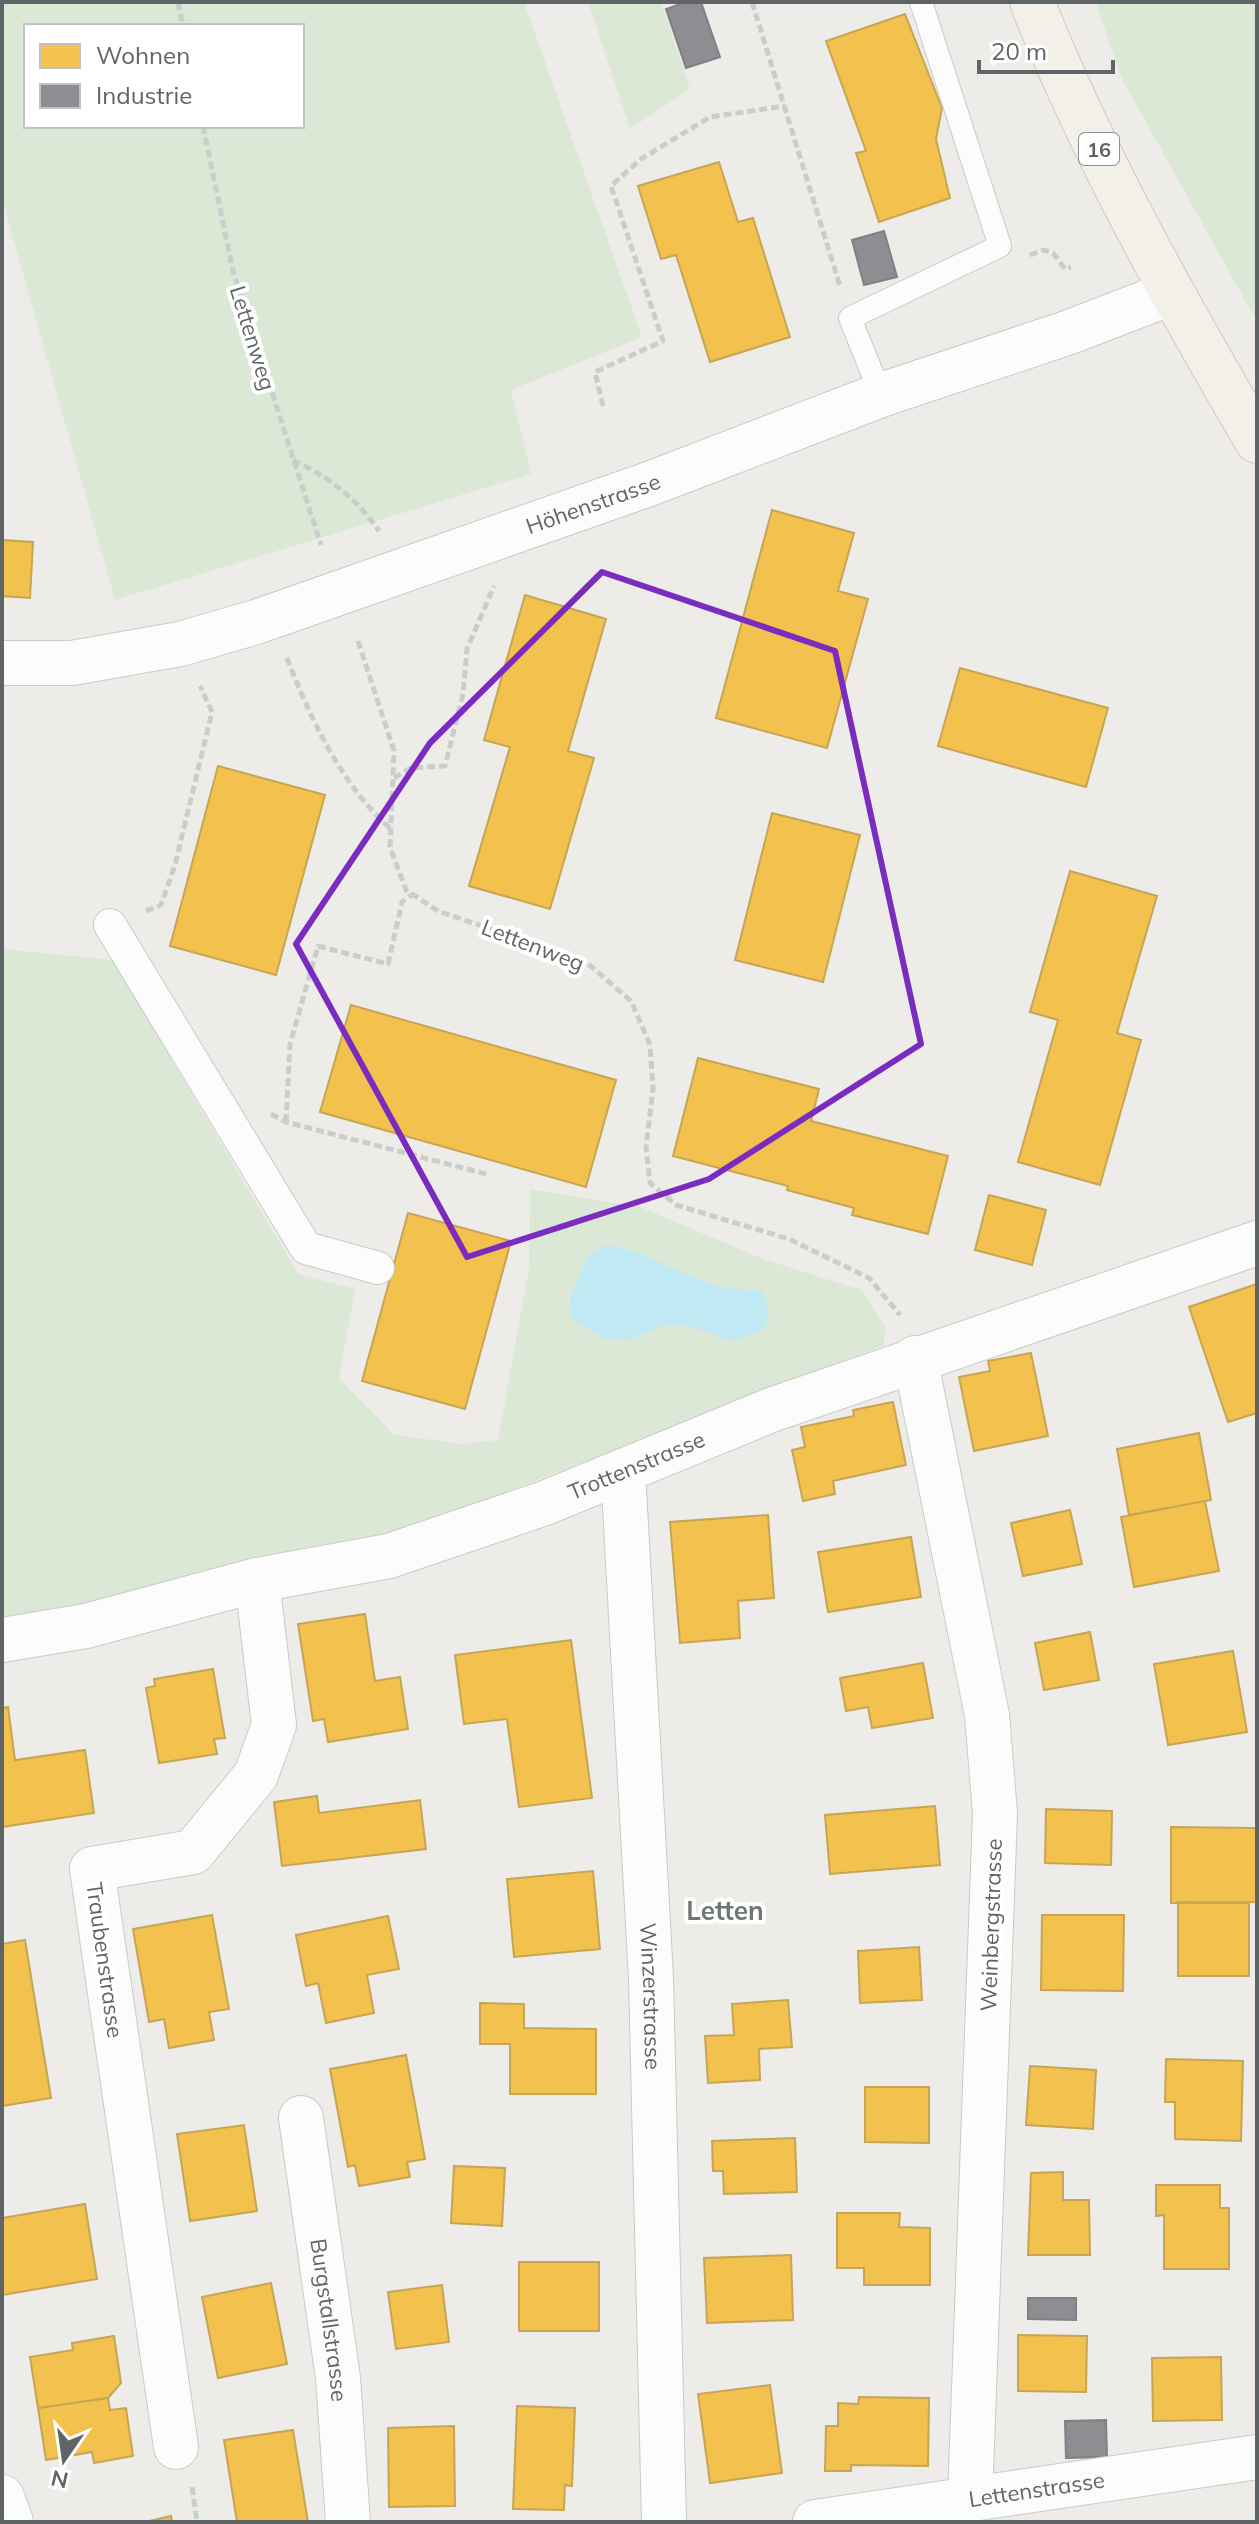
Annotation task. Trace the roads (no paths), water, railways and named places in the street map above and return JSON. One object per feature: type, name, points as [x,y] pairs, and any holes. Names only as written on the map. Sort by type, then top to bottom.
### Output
[{"type":"main road","name":"16","points":[[1032,2],[1078,106],[1171,293],[1257,441]]},
{"type":"street","name":"Höhenstrasse","points":[[2,663],[72,663],[180,644],[271,617],[501,536],[881,395],[1067,333],[1171,293]]},
{"type":"street","points":[[110,925],[306,1248],[378,1268]]},
{"type":"street","name":"Trottenstrasse","points":[[2,1640],[86,1626],[257,1580],[389,1556],[545,1503],[771,1410],[915,1358],[1257,1243]]},
{"type":"street","name":"Weinbergstrasse","points":[[915,1358],[987,1715],[995,1813],[970,2499]]},
{"type":"street","name":"Winzerstrasse","points":[[623,1471],[651,1978],[664,2522]]},
{"type":"street","name":"Traubenstrasse","points":[[176,2447],[92,1869],[193,1852],[256,1775],[274,1725],[257,1580]]},
{"type":"street","name":"Burgstallstrasse","points":[[301,2118],[338,2378],[348,2522]]},
{"type":"street","name":"Lettenstrasse","points":[[815,2522],[861,2519],[970,2499],[1039,2506],[1257,2457]]},
{"type":"street","points":[[2,2497],[11,2522]]},
{"type":"lane","points":[[881,395],[850,318],[1000,246],[921,2]]},
{"type":"water","points":[[605,1245],[633,1251],[713,1284],[763,1291],[769,1314],[763,1330],[732,1341],[690,1326],[664,1325],[630,1340],[605,1339],[571,1319],[570,1299],[588,1255]]},
{"type":"district","name":"Letten","points":[[725,1910]]}]
